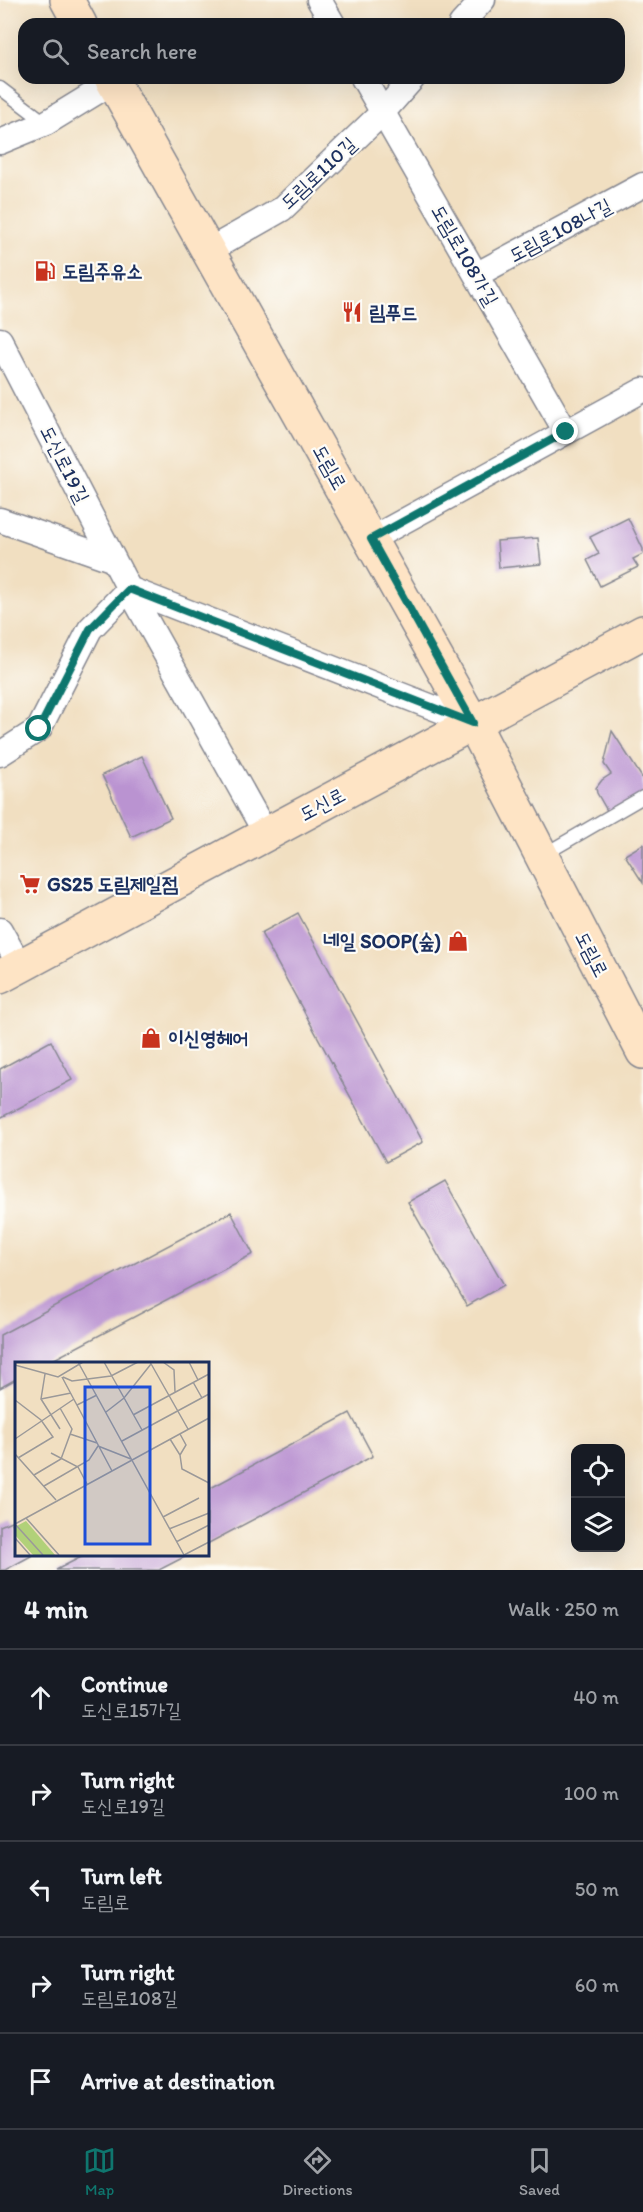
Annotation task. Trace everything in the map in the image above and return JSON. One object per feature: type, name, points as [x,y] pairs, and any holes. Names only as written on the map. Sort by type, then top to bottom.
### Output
[{"type":"main road","points":[[66,0],[76,18]]},
{"type":"main road","name":"도림로","points":[[114,84],[473,723],[643,1053]]},
{"type":"main road","name":"도신로","points":[[10,971],[643,632]]},
{"type":"street","points":[[319,0],[330,18]]},
{"type":"street","points":[[466,18],[483,0]]},
{"type":"street","name":"도림로","points":[[0,142],[46,123],[106,84]]},
{"type":"street","name":"도림로108가길","points":[[367,84],[566,432]]},
{"type":"street","name":"도림로110길","points":[[208,251],[282,209],[383,112],[408,84]]},
{"type":"street","name":"도림로108나길","points":[[476,275],[643,185]]},
{"type":"street","name":"도신로19길","points":[[0,340],[129,589],[266,834]]},
{"type":"street","points":[[371,539],[643,390]]},
{"type":"street","points":[[0,520],[114,560]]},
{"type":"street","points":[[0,754],[39,729],[90,629],[129,589],[473,723]]},
{"type":"street","points":[[0,930],[10,971]]},
{"type":"lane","points":[[0,88],[46,123]]},
{"type":"lane","points":[[542,855],[643,796]]},
{"type":"building","points":[[628,518],[643,549],[643,554],[633,559],[638,567],[600,586],[587,560],[599,554],[590,537]]},
{"type":"building","points":[[538,538],[541,564],[499,568],[497,541]]},
{"type":"building","points":[[612,731],[643,779],[643,796],[609,814],[596,788],[611,774],[604,764]]},
{"type":"building","points":[[142,756],[171,818],[131,837],[102,775]]},
{"type":"building","points":[[643,844],[643,883],[625,855]]},
{"type":"building","points":[[298,913],[423,1142],[386,1162],[261,933]]},
{"type":"building","points":[[51,1041],[72,1080],[0,1118],[0,1069]]},
{"type":"building","points":[[445,1181],[504,1285],[467,1306],[408,1202]]},
{"type":"building","points":[[231,1212],[253,1254],[49,1362],[15,1362],[15,1380],[0,1388],[0,1335]]},
{"type":"building","points":[[350,1413],[373,1456],[208,1543],[208,1489]]},
{"type":"building","points":[[11,1521],[15,1528],[15,1555],[31,1556],[5,1570],[0,1570],[0,1526]]},
{"type":"building","points":[[85,1555],[188,1555],[159,1570],[56,1570]]},
{"type":"place","name":"도림주유소","points":[[45,271]]},
{"type":"place","name":"림푸드","points":[[352,312]]},
{"type":"place","name":"GS25 도림제일점","points":[[30,884]]},
{"type":"place","name":"네일 SOOP(숲)","points":[[458,941]]},
{"type":"place","name":"이신영헤어","points":[[151,1038]]},
{"type":"route","points":[[39,729],[90,629],[129,589],[473,723],[371,539],[566,432]]}]
